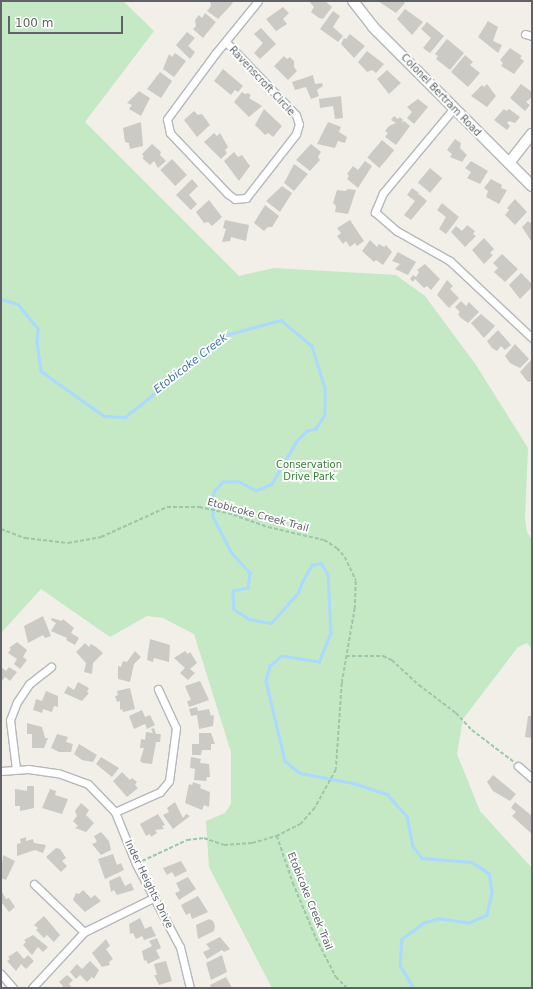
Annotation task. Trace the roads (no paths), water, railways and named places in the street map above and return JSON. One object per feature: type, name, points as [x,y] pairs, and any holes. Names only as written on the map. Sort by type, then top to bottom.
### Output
[{"type":"street","name":"Ravenscroft Circle","points":[[226,42],[296,115],[299,124],[296,134],[246,198],[235,198],[228,194],[170,133],[167,126],[170,113],[258,1]]},
{"type":"street","name":"Colonel Bertram Road","points":[[353,1],[373,27],[532,186]]},
{"type":"street","points":[[454,108],[384,193],[375,212],[397,230],[450,261],[532,338]]},
{"type":"street","points":[[509,163],[532,134]]},
{"type":"street","points":[[16,769],[10,720],[17,702],[29,684],[51,666]]},
{"type":"street","points":[[115,812],[160,792],[169,781],[176,728],[158,689]]},
{"type":"street","points":[[518,766],[532,778]]},
{"type":"street","name":"Inder Heights Drive","points":[[1,772],[16,769],[58,773],[88,784],[115,812],[136,864],[155,897],[180,947],[190,988]]},
{"type":"street","points":[[34,884],[84,932]]},
{"type":"street","points":[[32,988],[84,932],[155,897]]},
{"type":"street","points":[[1,974],[13,988]]},
{"type":"waterway","name":"Etobicoke Creek","points":[[1,299],[18,304],[38,329],[37,342],[41,371],[104,416],[125,417],[229,334],[281,320],[312,346],[325,388],[325,415],[316,429],[307,431],[297,441],[272,484],[256,491],[239,482],[223,482],[214,492],[213,517],[232,553],[250,573],[248,588],[233,591],[234,609],[249,619],[271,623],[298,593],[302,582],[312,565],[321,563],[328,574],[331,633],[319,662],[282,656],[270,666],[266,681],[285,761],[300,773],[353,783],[387,794],[407,816],[413,846],[422,858],[472,862],[489,873],[492,893],[487,915],[469,923],[439,919],[424,923],[402,939],[400,965],[414,988]]},
{"type":"park label","name":"Conservation Drive Park","points":[[309,470]]}]
